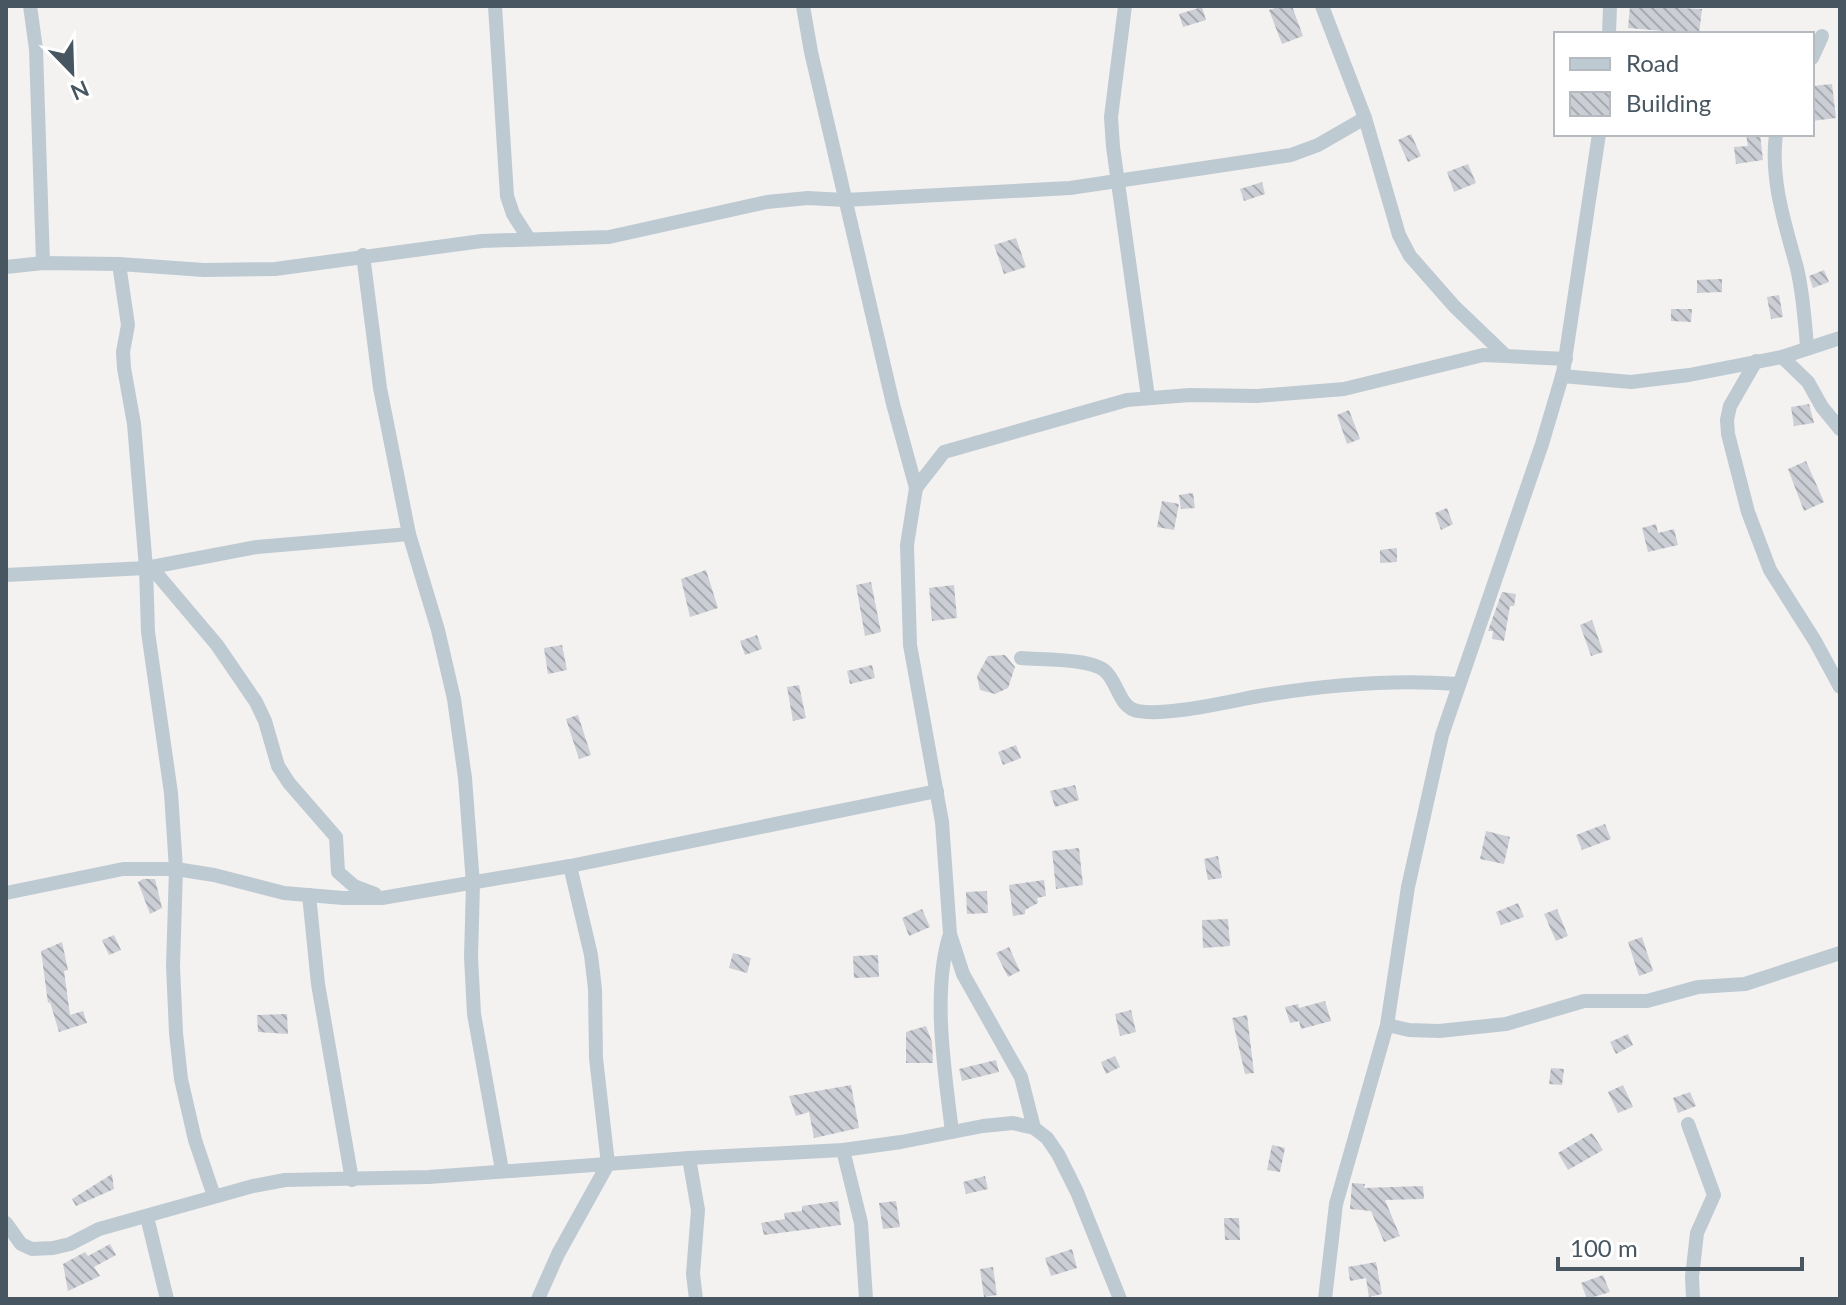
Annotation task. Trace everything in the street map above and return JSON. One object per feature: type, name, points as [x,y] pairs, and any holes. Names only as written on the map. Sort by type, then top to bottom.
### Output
[{"type":"street","points":[[30,6],[36,49],[43,263]]},
{"type":"street","points":[[495,6],[507,196],[513,214],[529,239]]},
{"type":"street","points":[[803,6],[845,200],[916,488],[907,545],[910,645],[946,854],[950,934],[963,974],[1021,1077],[1034,1128]]},
{"type":"street","points":[[1125,6],[1111,117],[1148,397]]},
{"type":"street","points":[[1322,6],[1365,118],[1399,235],[1410,256],[1454,306],[1505,355]]},
{"type":"street","points":[[1609,32],[1610,6]]},
{"type":"street","points":[[1814,54],[1822,36]]},
{"type":"street","points":[[6,267],[43,263],[235,271],[275,269],[482,241],[609,237],[767,202],[1070,188],[1291,155],[1318,145],[1365,118]]},
{"type":"street","points":[[1325,1299],[1336,1204],[1387,1025],[1408,887],[1442,735],[1542,444],[1562,376],[1599,136]]},
{"type":"street","points":[[1776,136],[1776,172],[1781,208],[1802,297],[1807,347]]},
{"type":"street","points":[[363,255],[380,388],[409,534],[438,630],[454,699],[465,778],[473,884],[471,957],[474,1014],[502,1170]]},
{"type":"street","points":[[119,264],[128,325],[124,368],[134,424],[148,568],[148,632],[171,793],[176,869],[173,966],[181,1079],[195,1140],[214,1196]]},
{"type":"street","points":[[1562,376],[1631,382],[1689,375],[1782,357],[1840,338]]},
{"type":"street","points":[[916,488],[944,452],[1105,405],[1148,397],[1257,396],[1344,389],[1466,358],[1505,355],[1566,359]]},
{"type":"street","points":[[1782,357],[1808,382],[1822,407],[1840,429]]},
{"type":"street","points":[[1756,361],[1735,395],[1727,420],[1748,512],[1770,570],[1840,687]]},
{"type":"street","points":[[6,575],[148,568],[257,547],[409,534]]},
{"type":"street","points":[[148,568],[217,645],[242,678],[265,721],[278,766],[336,837],[338,872],[354,886],[382,898]]},
{"type":"street","points":[[1021,658],[1091,665],[1104,670],[1124,701],[1135,711],[1161,713],[1271,694],[1368,682],[1414,680],[1458,684]]},
{"type":"street","points":[[6,893],[123,869],[176,869],[284,893],[382,898],[570,866],[937,791]]},
{"type":"street","points":[[538,1299],[558,1254],[608,1164],[596,1058],[594,978],[570,866]]},
{"type":"street","points":[[309,895],[318,984],[352,1180]]},
{"type":"street","points":[[950,934],[944,954],[942,1013],[952,1132]]},
{"type":"street","points":[[1387,1025],[1409,1030],[1439,1031],[1506,1024],[1584,1001],[1647,1001],[1698,987],[1745,984],[1840,953]]},
{"type":"street","points":[[6,1223],[21,1244],[41,1249],[60,1247],[99,1229],[214,1196],[285,1180],[429,1177],[843,1150],[1013,1123],[1034,1128],[1047,1138],[1068,1172],[1120,1299]]},
{"type":"street","points":[[1688,1124],[1714,1195],[1697,1233],[1693,1299]]},
{"type":"street","points":[[843,1150],[861,1223],[866,1299]]},
{"type":"street","points":[[689,1158],[698,1210],[693,1274],[696,1299]]},
{"type":"street","points":[[147,1217],[167,1299]]},
{"type":"building","points":[[1292,6],[1303,36],[1282,44],[1269,10]]},
{"type":"building","points":[[1630,6],[1702,9],[1699,32],[1628,28]]},
{"type":"building","points":[[1202,7],[1206,20],[1183,27],[1179,14]]},
{"type":"building","points":[[1832,84],[1836,118],[1814,121],[1814,86]]},
{"type":"building","points":[[1411,134],[1421,156],[1408,162],[1398,140]]},
{"type":"building","points":[[1746,136],[1760,136],[1763,160],[1736,164],[1734,147],[1748,146]]},
{"type":"building","points":[[1468,164],[1476,183],[1454,192],[1447,172]]},
{"type":"building","points":[[1262,182],[1265,194],[1244,201],[1240,189]]},
{"type":"building","points":[[1016,238],[1026,267],[1004,274],[994,245]]},
{"type":"building","points":[[1824,270],[1829,282],[1813,288],[1809,276]]},
{"type":"building","points":[[1722,279],[1722,292],[1697,293],[1697,280]]},
{"type":"building","points":[[1779,295],[1783,317],[1771,319],[1767,297]]},
{"type":"building","points":[[1671,309],[1692,309],[1691,322],[1671,321]]},
{"type":"building","points":[[1809,404],[1814,423],[1794,426],[1791,407]]},
{"type":"building","points":[[1349,410],[1360,439],[1347,444],[1337,415]]},
{"type":"building","points":[[1806,461],[1824,502],[1804,511],[1788,469]]},
{"type":"building","points":[[1193,493],[1195,508],[1181,509],[1179,495]]},
{"type":"building","points":[[1162,501],[1179,504],[1174,530],[1157,527]]},
{"type":"building","points":[[1447,508],[1453,524],[1441,530],[1435,513]]},
{"type":"building","points":[[1656,524],[1658,533],[1674,529],[1678,545],[1648,552],[1642,528]]},
{"type":"building","points":[[1397,548],[1397,562],[1380,563],[1380,550]]},
{"type":"building","points":[[706,570],[718,608],[690,617],[681,579]]},
{"type":"building","points":[[871,582],[881,632],[865,636],[856,585]]},
{"type":"building","points":[[954,585],[957,618],[932,621],[929,588]]},
{"type":"building","points":[[1502,592],[1516,594],[1514,606],[1510,606],[1504,641],[1492,639],[1493,631],[1488,631]]},
{"type":"building","points":[[1592,620],[1603,652],[1591,656],[1580,625]]},
{"type":"building","points":[[757,635],[762,649],[745,655],[740,641]]},
{"type":"building","points":[[562,645],[567,670],[548,674],[544,648]]},
{"type":"building","points":[[1005,655],[1015,667],[1008,688],[995,694],[980,690],[977,676],[988,656]]},
{"type":"building","points":[[872,665],[875,678],[850,684],[847,671]]},
{"type":"building","points":[[799,685],[806,718],[793,721],[787,687]]},
{"type":"building","points":[[578,715],[591,755],[579,759],[566,719]]},
{"type":"building","points":[[1016,745],[1021,758],[1003,765],[998,752]]},
{"type":"building","points":[[1075,785],[1079,800],[1055,807],[1050,791]]},
{"type":"building","points":[[1605,824],[1611,839],[1582,850],[1576,835]]},
{"type":"building","points":[[1486,831],[1510,837],[1504,864],[1480,859]]},
{"type":"building","points":[[1079,848],[1083,885],[1056,889],[1052,851]]},
{"type":"building","points":[[1218,856],[1222,878],[1208,880],[1204,859]]},
{"type":"building","points":[[155,879],[162,908],[150,914],[138,882]]},
{"type":"building","points":[[1044,880],[1046,896],[1037,898],[1038,903],[1025,910],[1025,914],[1013,916],[1009,885]]},
{"type":"building","points":[[987,891],[988,913],[967,914],[966,892]]},
{"type":"building","points":[[1518,903],[1524,917],[1501,925],[1496,912]]},
{"type":"building","points":[[922,909],[930,927],[909,936],[902,918]]},
{"type":"building","points":[[1557,909],[1568,936],[1556,941],[1544,914]]},
{"type":"building","points":[[1228,919],[1230,946],[1203,948],[1202,920]]},
{"type":"building","points":[[114,935],[121,950],[109,955],[102,940]]},
{"type":"building","points":[[1642,937],[1653,971],[1639,976],[1628,942]]},
{"type":"building","points":[[62,942],[68,970],[64,971],[70,1015],[83,1011],[87,1023],[59,1032],[48,1003],[41,951]]},
{"type":"building","points":[[1009,947],[1020,971],[1008,977],[996,953]]},
{"type":"building","points":[[733,953],[751,958],[747,973],[729,968]]},
{"type":"building","points":[[878,955],[879,977],[854,978],[853,956]]},
{"type":"building","points":[[1325,1001],[1331,1021],[1301,1029],[1299,1021],[1290,1023],[1285,1007],[1298,1004],[1299,1008]]},
{"type":"building","points":[[1131,1010],[1136,1032],[1120,1036],[1115,1014]]},
{"type":"building","points":[[287,1014],[288,1034],[258,1032],[257,1015]]},
{"type":"building","points":[[1247,1015],[1254,1073],[1245,1074],[1232,1018]]},
{"type":"building","points":[[926,1026],[932,1042],[933,1063],[906,1063],[906,1032]]},
{"type":"building","points":[[1628,1034],[1633,1045],[1616,1054],[1610,1042]]},
{"type":"building","points":[[1115,1056],[1120,1067],[1106,1074],[1101,1062]]},
{"type":"building","points":[[996,1060],[999,1072],[962,1081],[959,1069]]},
{"type":"building","points":[[1551,1068],[1564,1069],[1562,1085],[1549,1084]]},
{"type":"building","points":[[851,1085],[859,1128],[814,1138],[809,1112],[796,1116],[789,1096]]},
{"type":"building","points":[[1623,1085],[1633,1107],[1618,1113],[1608,1092]]},
{"type":"building","points":[[1690,1092],[1696,1106],[1678,1113],[1673,1098]]},
{"type":"building","points":[[1592,1133],[1603,1150],[1568,1170],[1558,1153]]},
{"type":"building","points":[[1272,1145],[1285,1148],[1280,1172],[1267,1170]]},
{"type":"building","points":[[112,1174],[114,1189],[76,1206],[72,1199]]},
{"type":"building","points":[[985,1176],[988,1189],[966,1194],[963,1182]]},
{"type":"building","points":[[1352,1183],[1365,1184],[1364,1188],[1423,1186],[1424,1199],[1385,1200],[1400,1236],[1384,1242],[1371,1211],[1350,1209]]},
{"type":"building","points":[[838,1201],[841,1225],[764,1235],[761,1223],[785,1219],[784,1213],[802,1211],[802,1206]]},
{"type":"building","points":[[896,1201],[900,1227],[883,1229],[879,1203]]},
{"type":"building","points":[[1224,1218],[1239,1218],[1240,1240],[1225,1240]]},
{"type":"building","points":[[110,1244],[116,1255],[94,1267],[100,1276],[68,1291],[63,1264],[85,1252],[88,1256]]},
{"type":"building","points":[[1072,1249],[1077,1268],[1051,1276],[1045,1258]]},
{"type":"building","points":[[1376,1262],[1382,1294],[1369,1297],[1366,1278],[1350,1281],[1348,1267]]},
{"type":"building","points":[[993,1267],[997,1295],[984,1297],[980,1269]]},
{"type":"building","points":[[1603,1275],[1610,1292],[1587,1299],[1581,1283]]}]
